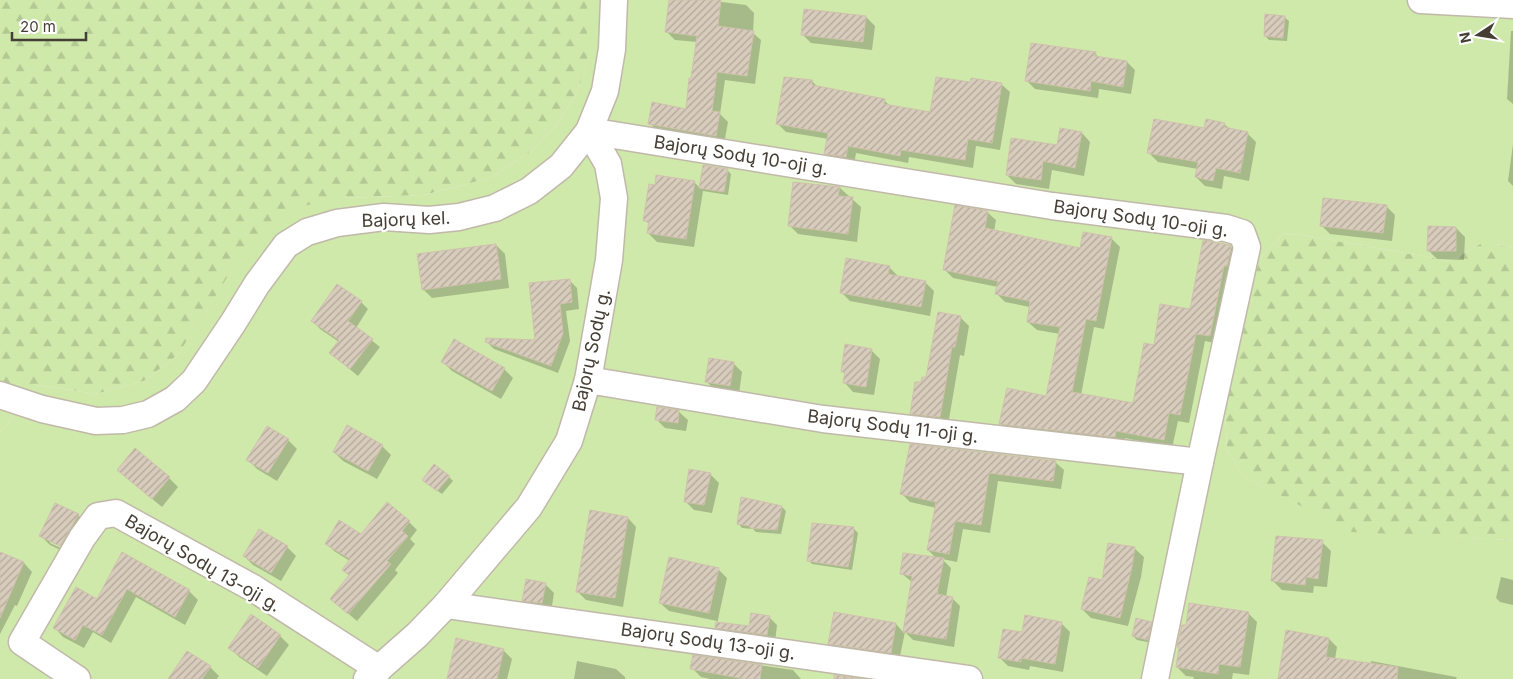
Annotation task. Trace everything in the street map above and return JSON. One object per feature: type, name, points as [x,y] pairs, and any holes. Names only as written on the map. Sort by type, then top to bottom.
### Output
[{"type":"street","name":"Bajorų kel.","points":[[0,395],[42,409],[96,421],[123,420],[148,414],[175,399],[194,381],[257,284],[286,245],[307,232],[338,223],[384,216],[429,220],[459,217],[495,208],[529,191],[561,166],[589,131],[605,90],[612,49],[614,0]]},
{"type":"street","points":[[1420,0],[1513,5]]},
{"type":"street","name":"Bajorų Sodų g.","points":[[373,674],[417,635],[446,605],[529,507],[570,441],[588,380],[609,260],[614,198],[608,164],[589,131]]},
{"type":"street","name":"Bajorų Sodų 10-oji g.","points":[[589,131],[1052,206],[1226,228],[1242,233],[1247,247],[1155,679]]},
{"type":"street","name":"Bajorų Sodų 11-oji g.","points":[[588,380],[823,418],[1200,462]]},
{"type":"street","name":"Bajorų Sodų 13-oji g.","points":[[77,679],[22,642],[82,538],[98,516],[116,513],[253,588],[373,674]]},
{"type":"street","name":"Bajorų Sodų 13-oji g.","points":[[446,605],[969,679]]},
{"type":"green space","points":[[0,0],[587,0],[587,68],[575,96],[555,127],[530,152],[490,178],[424,195],[342,198],[251,241],[178,355],[144,381],[96,394],[38,385],[0,434]]},
{"type":"green space","points":[[587,0],[1513,0],[1513,248],[1496,244],[1480,244],[1450,261],[1298,234],[1282,235],[1259,259],[1225,412],[1227,450],[1244,477],[1352,532],[1510,540],[1513,537],[1513,679],[0,679],[0,434],[38,385],[96,394],[144,381],[178,355],[251,240],[294,208],[342,198],[424,195],[490,178],[530,152],[555,127],[575,96],[587,68]]},
{"type":"green space","points":[[1298,234],[1450,261],[1480,244],[1496,244],[1513,248],[1513,537],[1510,540],[1352,533],[1244,477],[1227,450],[1225,412],[1259,259],[1282,235]]},
{"type":"building","points":[[669,0],[721,0],[718,26],[754,31],[747,76],[717,72],[712,111],[720,112],[716,136],[648,124],[652,102],[686,109],[689,78],[691,78],[697,36],[665,32]]},
{"type":"building","points":[[804,9],[866,16],[863,42],[801,35]]},
{"type":"building","points":[[1265,14],[1285,16],[1283,38],[1264,36]]},
{"type":"building","points":[[1031,43],[1096,52],[1095,56],[1127,61],[1123,87],[1091,81],[1090,91],[1025,81]]},
{"type":"building","points":[[784,77],[812,80],[812,85],[885,99],[884,104],[930,112],[936,77],[970,82],[971,78],[1002,83],[992,143],[968,139],[965,160],[901,150],[900,156],[848,146],[846,157],[824,154],[828,133],[776,124]]},
{"type":"building","points":[[1154,119],[1204,128],[1206,119],[1225,123],[1224,127],[1248,132],[1240,173],[1216,168],[1213,181],[1195,177],[1198,162],[1147,153]]},
{"type":"building","points":[[1060,128],[1082,132],[1075,168],[1043,161],[1041,180],[1006,175],[1011,138],[1057,145]]},
{"type":"building","points":[[703,165],[728,169],[724,192],[699,188]]},
{"type":"building","points":[[656,175],[695,181],[686,239],[647,233],[649,221],[643,221],[649,184],[655,185]]},
{"type":"building","points":[[793,182],[840,187],[838,196],[853,197],[848,234],[788,226]]},
{"type":"building","points":[[1323,198],[1387,205],[1383,233],[1320,226]]},
{"type":"building","points":[[955,205],[988,211],[985,228],[1080,248],[1083,232],[1112,237],[1096,321],[1086,319],[1072,392],[1133,403],[1144,343],[1154,345],[1160,304],[1190,309],[1203,240],[1230,245],[1231,248],[1227,266],[1224,266],[1210,336],[1196,334],[1180,415],[1169,413],[1164,440],[1116,431],[1115,437],[999,424],[1007,388],[1046,396],[1060,327],[1027,322],[1030,301],[995,294],[998,281],[943,270]]},
{"type":"building","points":[[1428,226],[1456,227],[1456,251],[1427,251]]},
{"type":"building","points":[[496,244],[501,279],[422,290],[417,254]]},
{"type":"building","points":[[846,258],[890,266],[888,274],[926,281],[921,307],[840,293]]},
{"type":"building","points":[[570,279],[572,302],[560,304],[563,333],[551,366],[485,342],[486,338],[535,340],[529,283]]},
{"type":"building","points":[[337,284],[362,301],[348,321],[373,339],[350,369],[329,353],[339,340],[311,321]]},
{"type":"building","points":[[938,312],[961,316],[955,347],[952,347],[940,417],[910,414],[915,382],[921,382],[922,377],[926,377]]},
{"type":"building","points":[[454,339],[505,368],[492,391],[441,362]]},
{"type":"building","points":[[845,344],[872,349],[866,387],[843,383],[845,372],[841,372]]},
{"type":"building","points":[[709,358],[734,362],[730,386],[705,382]]},
{"type":"building","points":[[657,407],[679,410],[678,423],[655,420]]},
{"type":"building","points":[[347,425],[383,445],[368,471],[333,452]]},
{"type":"building","points":[[267,426],[289,439],[268,473],[246,460]]},
{"type":"building","points":[[910,444],[1056,461],[1053,481],[989,473],[981,525],[955,521],[949,554],[927,550],[936,502],[900,494]]},
{"type":"building","points":[[135,448],[170,477],[152,499],[117,470]]},
{"type":"building","points":[[434,464],[450,476],[437,491],[422,480]]},
{"type":"building","points":[[689,469],[711,473],[704,505],[684,502]]},
{"type":"building","points":[[741,497],[782,506],[777,530],[750,528],[750,526],[737,524]]},
{"type":"building","points":[[387,502],[410,521],[402,531],[408,536],[387,561],[391,564],[348,614],[330,599],[349,575],[342,570],[350,559],[325,544],[339,520],[361,534]]},
{"type":"building","points":[[55,503],[79,514],[60,546],[39,536]]},
{"type":"building","points":[[590,510],[628,517],[615,598],[576,592]]},
{"type":"building","points":[[812,523],[854,527],[848,567],[807,561]]},
{"type":"building","points":[[259,529],[288,546],[271,573],[243,556]]},
{"type":"building","points":[[1276,536],[1323,540],[1318,579],[1306,577],[1305,585],[1271,581]]},
{"type":"building","points":[[1108,543],[1135,547],[1120,618],[1081,609],[1089,577],[1102,580]]},
{"type":"building","points":[[0,552],[24,562],[0,618]]},
{"type":"building","points":[[122,552],[190,590],[175,617],[127,589],[102,635],[83,625],[75,640],[53,628],[76,587],[97,599]]},
{"type":"building","points":[[903,553],[944,558],[937,594],[953,597],[946,639],[903,632],[912,576],[900,574]]},
{"type":"building","points":[[669,557],[719,568],[709,613],[659,603]]},
{"type":"building","points":[[526,579],[546,583],[542,603],[522,601]]},
{"type":"building","points":[[1189,603],[1249,612],[1240,667],[1219,664],[1218,674],[1176,667],[1179,647],[1177,647],[1182,625],[1186,625]]},
{"type":"building","points":[[834,612],[896,623],[891,653],[828,644]]},
{"type":"building","points":[[751,613],[770,616],[767,635],[715,628],[716,622],[749,626]]},
{"type":"building","points":[[251,614],[281,635],[258,668],[228,648]]},
{"type":"building","points":[[1025,615],[1062,622],[1055,664],[1021,658],[1021,662],[998,658],[1003,629],[1022,632]]},
{"type":"building","points":[[1136,618],[1152,622],[1148,640],[1132,636]]},
{"type":"building","points":[[1286,630],[1329,638],[1326,657],[1398,667],[1397,679],[1278,679]]},
{"type":"building","points":[[456,638],[504,649],[497,679],[447,679]]},
{"type":"building","points":[[187,651],[211,666],[202,679],[168,679]]},
{"type":"building","points":[[693,655],[762,665],[760,679],[745,679],[690,669]]},
{"type":"building","points":[[834,675],[862,679],[834,679]]}]
